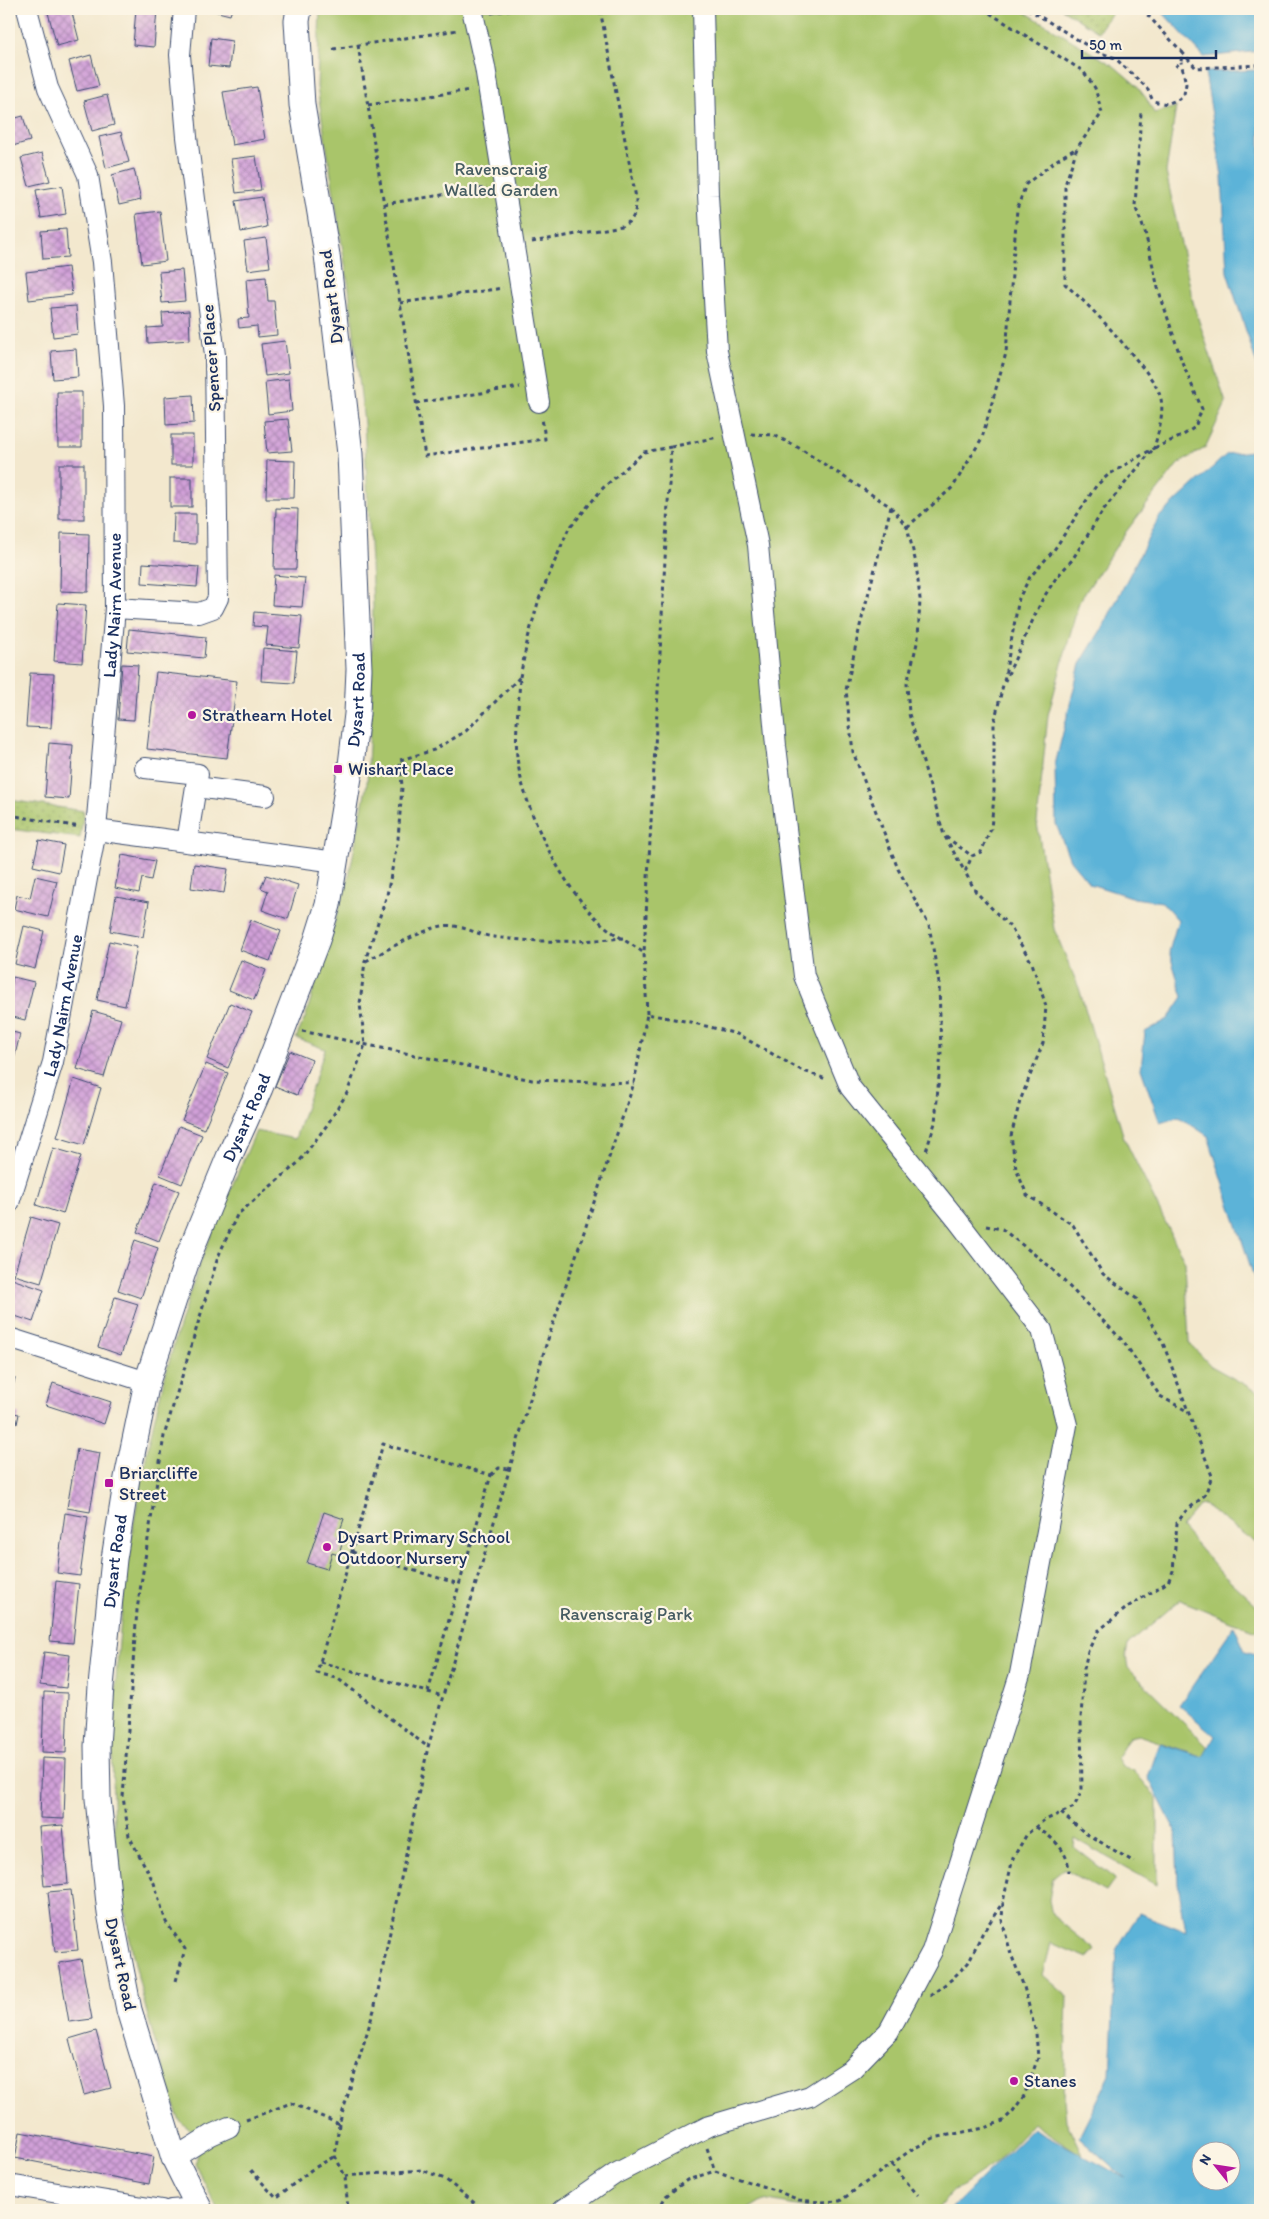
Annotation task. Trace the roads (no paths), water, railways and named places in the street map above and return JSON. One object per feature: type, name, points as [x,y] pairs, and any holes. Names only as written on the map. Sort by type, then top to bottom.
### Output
[{"type":"main road","name":"Dysart Road","points":[[199,2207],[174,2158],[130,2010],[110,1913],[98,1799],[97,1746],[108,1607],[127,1478],[147,1382],[188,1257],[284,1027],[328,905],[351,765],[357,714],[359,669],[351,473],[327,255],[302,105],[297,21],[299,9]]},
{"type":"street","name":"Lady Nairn Avenue","points":[[9,1203],[53,1062],[96,830],[116,608],[114,406],[102,262],[88,175],[48,88],[27,9]]},
{"type":"street","name":"Spencer Place","points":[[116,608],[199,613],[213,608],[218,598],[214,355],[186,137],[180,55],[184,9]]},
{"type":"street","points":[[563,2210],[615,2174],[709,2126],[810,2096],[852,2069],[889,2031],[932,1951],[1020,1674],[1067,1425],[1042,1330],[958,1221],[850,1087],[804,976],[776,746],[758,545],[717,351],[708,195],[703,9]]},
{"type":"street","points":[[474,18],[488,87],[538,393]]},
{"type":"street","points":[[145,768],[198,774],[187,842]]},
{"type":"street","points":[[196,787],[265,796]]},
{"type":"street","points":[[96,830],[336,862]]},
{"type":"street","points":[[9,1338],[147,1382]]},
{"type":"street","points":[[174,2158],[211,2135],[229,2127]]},
{"type":"street","points":[[9,2185],[126,2208],[162,2210]]},
{"type":"street","points":[[171,2210],[199,2207]]},
{"type":"water","points":[[1162,9],[1260,9],[1260,51],[1204,57],[1163,13]]},
{"type":"water","points":[[1260,70],[1260,374],[1227,272],[1222,176],[1205,72]]},
{"type":"water","points":[[1260,450],[1260,1296],[1208,1136],[1179,1117],[1160,1123],[1141,1069],[1145,1032],[1168,1019],[1183,997],[1169,952],[1178,920],[1162,902],[1134,898],[1090,884],[1070,860],[1056,824],[1055,765],[1080,664],[1104,625],[1159,517],[1227,454]]},
{"type":"water","points":[[1234,1626],[1245,1651],[1260,1655],[1260,2210],[947,2210],[956,2204],[1033,2128],[1125,2178],[1079,2137],[1110,2075],[1116,1950],[1139,1913],[1186,1932],[1178,1883],[1176,1832],[1148,1777],[1160,1743],[1203,1757],[1215,1736],[1179,1705]]},
{"type":"place","name":"Strathearn Hotel","points":[[192,715]]},
{"type":"place","name":"Wishart Place","points":[[338,769]]},
{"type":"place","name":"Briarcliffe Street","points":[[109,1483]]},
{"type":"place","name":"Dysart Primary School Outdoor Nursery","points":[[327,1547]]},
{"type":"place","name":"Stanes","points":[[1014,2081]]},
{"type":"park label","name":"Ravenscraig Walled Garden","points":[[501,179]]},
{"type":"park label","name":"Ravenscraig Park","points":[[626,1614]]}]
